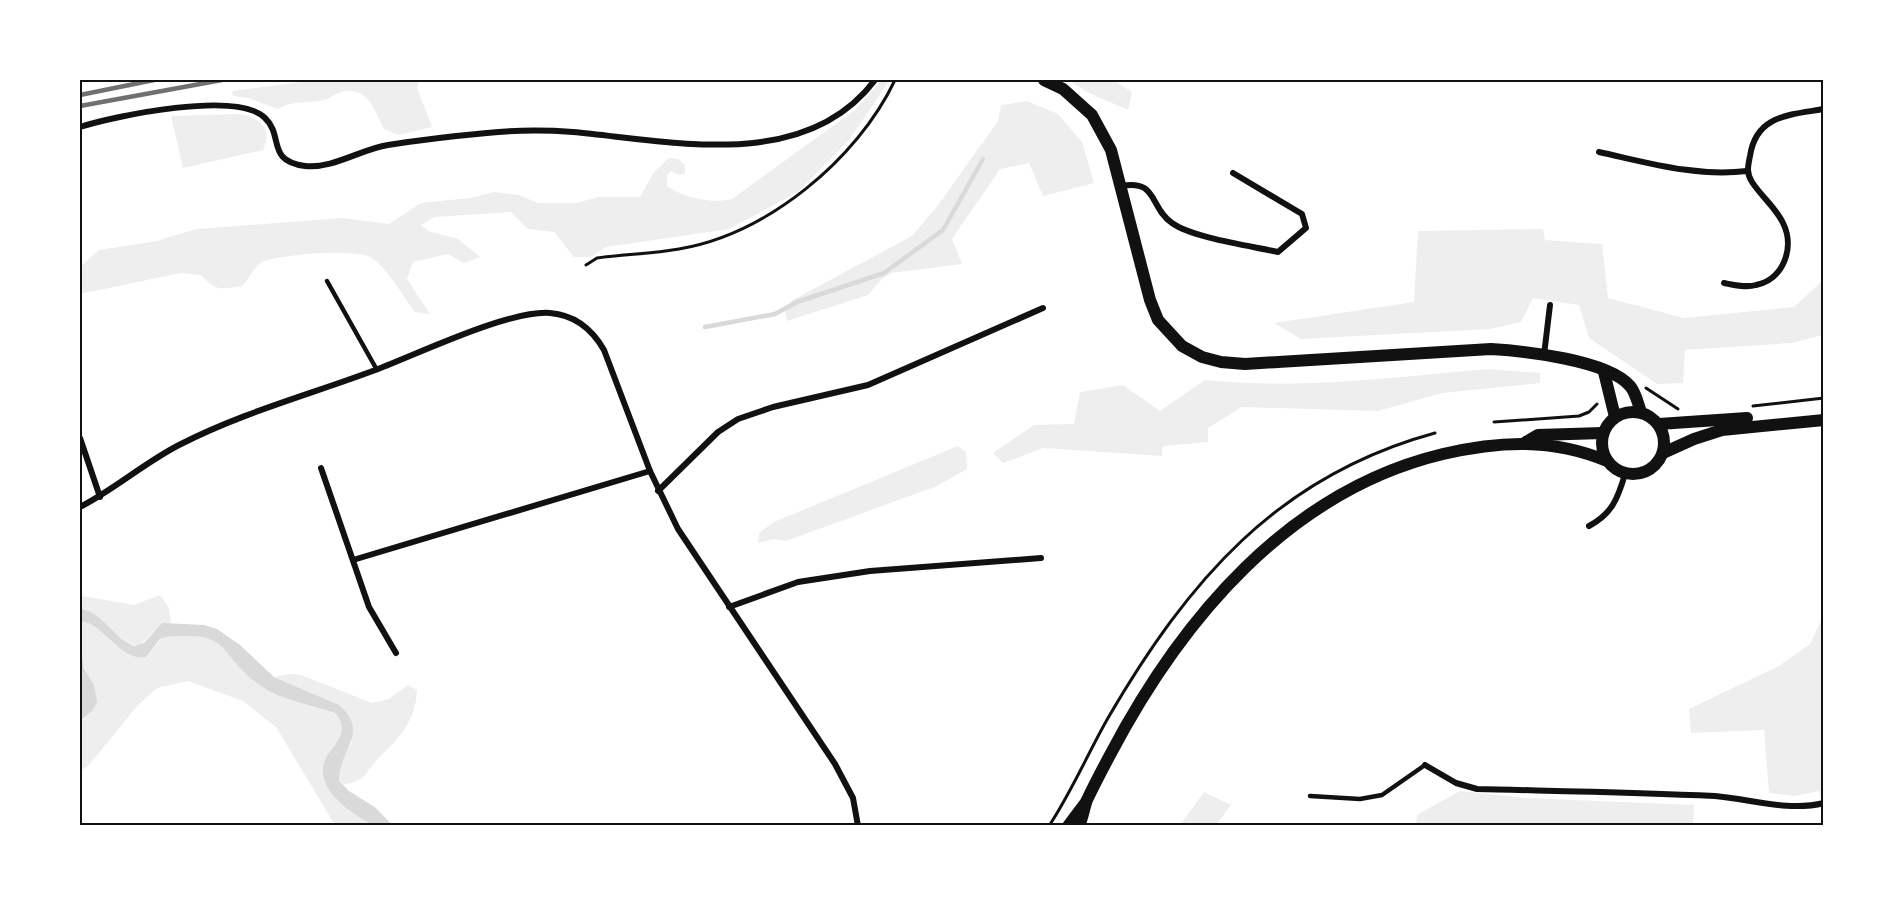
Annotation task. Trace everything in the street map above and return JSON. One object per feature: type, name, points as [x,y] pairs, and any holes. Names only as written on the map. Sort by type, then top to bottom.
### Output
[{"type":"main road","points":[[1044,80],[1063,89],[1092,115],[1112,150],[1158,320],[1182,346],[1202,357],[1245,364],[1491,349],[1544,354],[1622,379],[1632,387],[1641,412]]},
{"type":"main road","points":[[1604,372],[1615,417]]},
{"type":"main road","points":[[1068,825],[1086,802],[1118,741],[1169,658],[1236,576],[1278,537],[1330,500],[1390,470],[1476,447],[1526,442],[1573,450],[1607,461],[1625,474],[1637,475],[1658,464],[1664,453],[1665,438],[1659,424],[1641,412],[1627,412],[1615,417],[1603,433],[1602,447],[1607,461]]},
{"type":"main road","points":[[1659,424],[1824,413]]},
{"type":"main road","points":[[1664,453],[1694,439],[1722,430],[1824,420]]},
{"type":"main road","points":[[1526,442],[1538,435],[1603,433]]},
{"type":"main road","points":[[1079,825],[1086,802]]},
{"type":"street","points":[[80,127],[120,116],[170,108],[234,106],[266,118],[271,126],[278,152],[284,158],[306,166],[339,160],[387,145],[519,131],[574,132],[701,145],[746,143],[785,137],[816,127],[847,107],[875,80]]},
{"type":"street","points":[[1724,283],[1756,286],[1781,270],[1786,258],[1787,231],[1781,219],[1751,181],[1747,171],[1752,140],[1759,129],[1782,117],[1824,109]]},
{"type":"street","points":[[1599,153],[1691,172],[1719,175],[1747,171]]},
{"type":"street","points":[[1121,186],[1139,185],[1150,191],[1162,213],[1172,224],[1194,233],[1278,252],[1306,228],[1302,214],[1233,173]]},
{"type":"street","points":[[1544,354],[1550,305]]},
{"type":"street","points":[[658,490],[718,432],[738,419],[773,407],[868,385],[1043,308]]},
{"type":"street","points":[[80,507],[100,496],[141,465],[180,444],[300,395],[377,370],[466,335],[531,314],[551,313],[574,320],[595,335],[604,350],[650,471],[678,529],[836,764],[853,798],[858,825]]},
{"type":"street","points":[[80,438],[100,496]]},
{"type":"street","points":[[321,468],[369,607],[396,653]]},
{"type":"street","points":[[352,560],[650,471]]},
{"type":"street","points":[[1589,526],[1604,518],[1615,505],[1625,474]]},
{"type":"street","points":[[729,607],[798,582],[870,572],[1041,558]]},
{"type":"street","points":[[1425,765],[1456,783],[1477,789],[1630,791],[1721,797],[1796,807],[1824,803]]},
{"type":"lane","points":[[327,281],[377,370]]},
{"type":"lane","points":[[1310,796],[1360,799],[1382,795],[1403,783],[1425,765]]},
{"type":"path","points":[[586,266],[597,258],[680,249],[748,228],[781,207],[825,172],[863,128],[895,80]]},
{"type":"path","points":[[1639,387],[1653,392],[1668,404],[1683,410]]},
{"type":"path","points":[[1494,422],[1579,416],[1590,412],[1599,402],[1599,396]]},
{"type":"path","points":[[1750,407],[1824,398]]},
{"type":"shaded area","points":[[317,80],[419,80],[417,88],[432,127],[398,135],[384,129],[370,102],[360,93],[353,91],[344,91],[317,101],[294,103],[278,109],[248,98],[233,96],[232,91]]},
{"type":"shaded area","points":[[882,80],[890,80],[849,140],[798,192],[729,229],[606,247],[591,257],[574,257],[554,232],[528,229],[511,212],[435,217],[421,225],[428,231],[458,239],[480,257],[464,263],[448,254],[413,262],[407,279],[430,314],[415,312],[390,276],[372,258],[350,253],[297,255],[267,260],[257,266],[242,286],[219,288],[201,275],[181,273],[80,294],[80,267],[99,250],[157,241],[196,229],[343,218],[389,224],[421,203],[470,198],[494,192],[519,195],[538,203],[577,203],[598,197],[640,197],[654,172],[669,158],[678,159],[685,165],[685,173],[679,175],[671,171],[667,175],[667,186],[698,199],[716,201],[732,199],[855,110]]},
{"type":"shaded area","points":[[1068,80],[1113,80],[1132,92],[1128,110],[1087,92]]},
{"type":"shaded area","points":[[1027,101],[1058,114],[1082,142],[1094,183],[1043,196],[1029,163],[1000,169],[952,239],[962,264],[891,273],[882,279],[868,295],[787,321],[784,308],[793,300],[912,236],[936,208],[998,121],[1001,105]]},
{"type":"shaded area","points":[[239,114],[253,118],[263,125],[266,142],[263,150],[183,168],[171,116]]},
{"type":"shaded area","points":[[1543,229],[1545,240],[1602,244],[1608,298],[1684,318],[1794,307],[1823,280],[1823,335],[1791,343],[1685,350],[1683,383],[1657,384],[1589,338],[1579,305],[1533,298],[1521,322],[1490,329],[1301,339],[1274,323],[1414,302],[1418,231]]},
{"type":"shaded area","points":[[1489,369],[1540,373],[1540,383],[1442,393],[1378,411],[1242,407],[1208,428],[1208,442],[1163,446],[1162,456],[1043,448],[1003,463],[993,453],[1034,425],[1074,424],[1080,392],[1123,385],[1160,411],[1205,380],[1240,383],[1312,383]]},
{"type":"shaded area","points":[[958,446],[966,452],[967,469],[937,486],[786,541],[774,539],[758,543],[759,533],[774,522]]},
{"type":"shaded area","points":[[160,595],[169,608],[171,625],[162,623],[139,646],[130,644],[80,609],[80,597],[82,596],[134,605]]},
{"type":"shaded area","points":[[80,609],[95,615],[134,646],[144,643],[162,623],[204,625],[217,629],[240,645],[274,677],[339,705],[348,715],[353,733],[340,770],[339,781],[349,791],[376,808],[392,825],[377,826],[365,821],[339,802],[327,786],[323,777],[323,767],[338,741],[342,728],[335,713],[266,690],[245,673],[221,646],[203,637],[166,637],[160,639],[146,657],[136,657],[118,647],[95,627],[80,622]]},
{"type":"shaded area","points":[[1823,616],[1823,807],[1819,791],[1794,796],[1769,793],[1764,730],[1691,733],[1689,709],[1779,666],[1810,644]]},
{"type":"shaded area","points":[[82,621],[95,626],[117,647],[132,655],[149,654],[161,639],[166,637],[203,637],[221,646],[245,672],[266,689],[295,702],[335,713],[343,730],[329,755],[328,787],[349,811],[374,825],[335,825],[276,727],[243,701],[188,681],[157,688],[137,706],[89,765],[80,771],[80,721],[86,717],[94,685],[80,654],[78,636]]},
{"type":"shaded area","points":[[80,645],[84,668],[94,685],[97,702],[92,711],[80,721]]},
{"type":"shaded area","points":[[290,674],[301,675],[372,703],[389,699],[408,685],[417,690],[416,701],[405,728],[364,776],[341,785],[339,768],[352,742],[339,705],[274,677]]},
{"type":"shaded area","points":[[1460,791],[1525,798],[1694,805],[1693,825],[1416,825],[1417,815]]},
{"type":"shaded area","points":[[1204,792],[1231,805],[1216,825],[1180,825]]},
{"type":"waterway","points":[[705,327],[775,314],[797,302],[884,273],[943,230],[983,159]]},
{"type":"railway","points":[[80,95],[154,80]]},
{"type":"railway","points":[[80,106],[222,80]]}]
